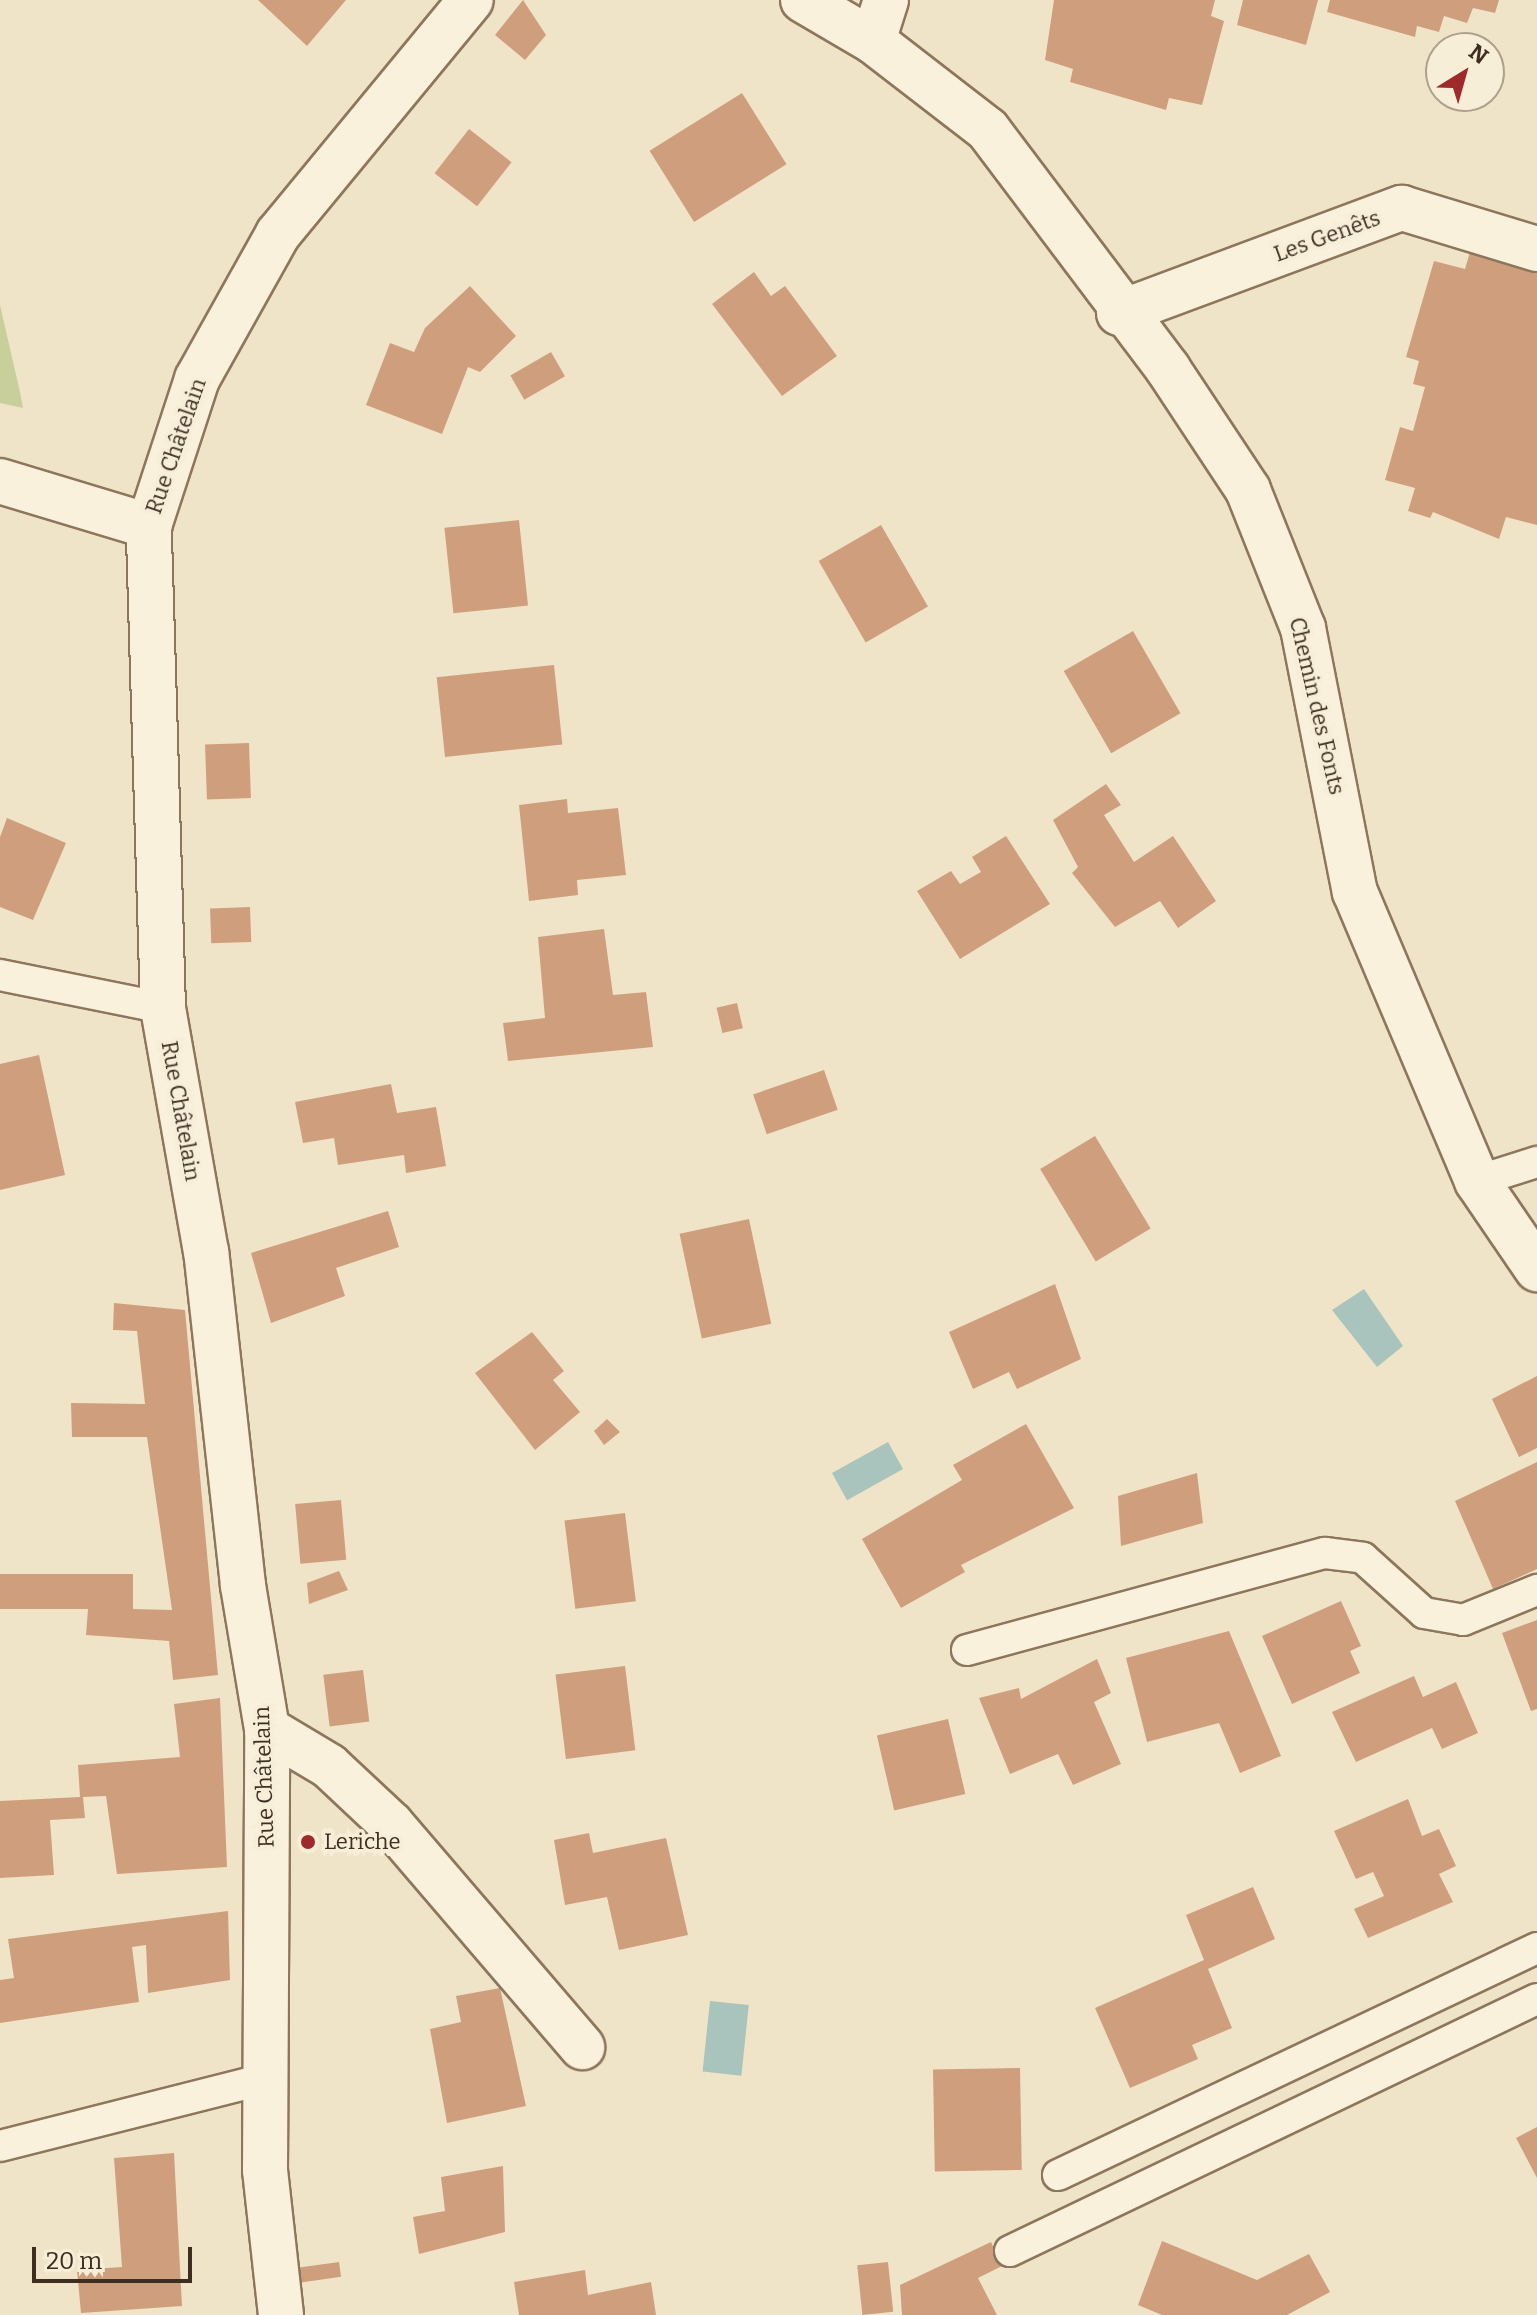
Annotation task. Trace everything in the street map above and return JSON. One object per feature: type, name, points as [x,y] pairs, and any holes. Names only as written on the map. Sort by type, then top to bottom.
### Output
[{"type":"street","name":"Rue Châtelain","points":[[281,2315],[265,2170],[268,2078],[267,1729],[243,1585],[206,1252],[163,1008],[149,526],[197,379],[278,234],[471,0]]},
{"type":"street","name":"Chemin des Fonts","points":[[803,0],[873,41],[988,130],[1119,313],[1168,369],[1248,490],[1303,628],[1355,892],[1477,1181],[1537,1269]]},
{"type":"street","points":[[873,41],[886,0]]},
{"type":"street","name":"Les Genêts","points":[[1119,313],[1402,208],[1537,249]]},
{"type":"street","points":[[0,481],[149,526]]},
{"type":"street","points":[[267,1729],[329,1766],[391,1824],[582,2047]]},
{"type":"lane","points":[[0,975],[163,1008]]},
{"type":"lane","points":[[1477,1181],[1537,1162]]},
{"type":"lane","points":[[967,1650],[1325,1553],[1363,1558],[1424,1613],[1463,1620],[1537,1590]]},
{"type":"lane","points":[[1058,2175],[1537,1948]]},
{"type":"lane","points":[[1010,2251],[1537,1999]]},
{"type":"lane","points":[[0,2146],[268,2078]]},
{"type":"green space","points":[[0,305],[20,392],[23,408],[0,403]]},
{"type":"water","points":[[1364,1289],[1403,1346],[1377,1367],[1332,1310]]},
{"type":"water","points":[[888,1442],[903,1469],[847,1500],[832,1473]]},
{"type":"water","points":[[710,2001],[749,2005],[741,2076],[703,2072]]},
{"type":"building","points":[[258,0],[346,0],[307,46]]},
{"type":"building","points":[[523,0],[546,35],[525,60],[495,35]]},
{"type":"building","points":[[1054,0],[1215,0],[1211,16],[1224,21],[1202,105],[1169,98],[1166,110],[1070,82],[1073,69],[1045,60]]},
{"type":"building","points":[[1243,0],[1318,0],[1306,45],[1237,25]]},
{"type":"building","points":[[1330,0],[1499,0],[1495,13],[1473,8],[1467,23],[1444,16],[1439,32],[1417,26],[1415,37],[1327,12]]},
{"type":"building","points":[[742,93],[787,164],[694,222],[650,151]]},
{"type":"building","points":[[469,129],[512,162],[477,206],[435,173]]},
{"type":"building","points":[[1470,252],[1537,271],[1537,525],[1506,517],[1499,539],[1433,512],[1430,518],[1408,511],[1415,488],[1385,480],[1400,427],[1413,431],[1425,387],[1413,384],[1419,361],[1406,357],[1434,261],[1465,269]]},
{"type":"building","points":[[754,272],[771,296],[785,286],[837,356],[782,396],[712,304]]},
{"type":"building","points":[[470,286],[516,336],[480,372],[468,367],[442,434],[366,405],[390,343],[414,352],[425,328]]},
{"type":"building","points":[[551,352],[565,376],[524,400],[510,376]]},
{"type":"building","points":[[519,520],[528,606],[453,613],[444,528]]},
{"type":"building","points":[[881,525],[928,606],[866,642],[819,561]]},
{"type":"building","points":[[1133,631],[1180,713],[1111,753],[1064,671]]},
{"type":"building","points":[[554,665],[562,745],[445,757],[437,677]]},
{"type":"building","points":[[249,743],[251,798],[207,800],[205,745]]},
{"type":"building","points":[[1106,784],[1121,805],[1104,815],[1134,862],[1173,836],[1216,901],[1178,928],[1160,901],[1115,927],[1072,873],[1078,867],[1053,820]]},
{"type":"building","points":[[567,799],[568,813],[618,808],[626,875],[577,880],[578,895],[529,901],[519,805]]},
{"type":"building","points":[[7,818],[66,843],[33,920],[0,907],[0,837]]},
{"type":"building","points":[[1006,836],[1050,904],[960,959],[917,891],[951,871],[960,884],[981,872],[972,857]]},
{"type":"building","points":[[250,907],[251,942],[211,943],[210,908]]},
{"type":"building","points":[[604,929],[613,995],[646,992],[653,1047],[508,1061],[503,1023],[545,1018],[538,937]]},
{"type":"building","points":[[737,1003],[743,1028],[722,1033],[717,1008]]},
{"type":"building","points":[[39,1055],[65,1175],[0,1190],[0,1064]]},
{"type":"building","points":[[824,1070],[838,1110],[767,1134],[753,1094]]},
{"type":"building","points":[[391,1084],[397,1113],[436,1107],[446,1166],[406,1173],[404,1155],[338,1165],[334,1138],[303,1143],[295,1102]]},
{"type":"building","points":[[1095,1136],[1151,1229],[1096,1262],[1040,1169]]},
{"type":"building","points":[[388,1211],[399,1247],[336,1268],[345,1296],[271,1323],[251,1253]]},
{"type":"building","points":[[749,1219],[771,1324],[702,1338],[680,1234]]},
{"type":"building","points":[[1055,1284],[1081,1359],[1017,1389],[1009,1372],[973,1389],[949,1332]]},
{"type":"building","points":[[114,1303],[185,1310],[218,1675],[173,1680],[169,1641],[86,1635],[88,1609],[0,1609],[0,1574],[133,1574],[133,1609],[172,1610],[147,1437],[72,1437],[71,1403],[145,1404],[137,1331],[113,1330]]},
{"type":"building","points":[[532,1332],[564,1371],[553,1380],[580,1412],[535,1450],[475,1373]]},
{"type":"building","points":[[1537,1376],[1537,1448],[1519,1457],[1492,1399]]},
{"type":"building","points":[[607,1419],[620,1432],[604,1445],[594,1431]]},
{"type":"building","points":[[1026,1424],[1074,1508],[961,1565],[965,1572],[901,1608],[862,1539],[962,1480],[953,1465]]},
{"type":"building","points":[[1537,1462],[1537,1569],[1493,1589],[1455,1501]]},
{"type":"building","points":[[1197,1473],[1203,1523],[1121,1546],[1118,1496]]},
{"type":"building","points":[[341,1500],[346,1560],[300,1564],[295,1504]]},
{"type":"building","points":[[625,1513],[636,1601],[575,1609],[564,1520]]},
{"type":"building","points":[[339,1571],[348,1590],[309,1604],[307,1583]]},
{"type":"building","points":[[1341,1601],[1361,1646],[1350,1651],[1360,1673],[1292,1704],[1262,1636]]},
{"type":"building","points":[[1537,1620],[1537,1709],[1531,1711],[1502,1633]]},
{"type":"building","points":[[1229,1631],[1281,1756],[1240,1773],[1219,1723],[1147,1742],[1126,1658]]},
{"type":"building","points":[[1097,1659],[1111,1693],[1094,1702],[1121,1764],[1073,1785],[1058,1754],[1010,1774],[979,1698],[1019,1688],[1021,1699]]},
{"type":"building","points":[[625,1666],[635,1750],[566,1759],[556,1675]]},
{"type":"building","points":[[363,1670],[369,1722],[330,1726],[323,1675]]},
{"type":"building","points":[[1414,1676],[1423,1697],[1456,1682],[1478,1733],[1442,1749],[1432,1728],[1356,1762],[1332,1712]]},
{"type":"building","points":[[220,1698],[227,1867],[117,1874],[106,1796],[83,1797],[85,1818],[50,1820],[54,1875],[0,1878],[0,1801],[80,1797],[78,1765],[180,1757],[174,1704]]},
{"type":"building","points":[[948,1719],[965,1794],[894,1810],[877,1735]]},
{"type":"building","points":[[1408,1799],[1422,1836],[1439,1829],[1456,1866],[1439,1874],[1453,1902],[1368,1938],[1354,1909],[1384,1896],[1373,1872],[1356,1879],[1334,1831]]},
{"type":"building","points":[[589,1833],[593,1853],[666,1838],[688,1935],[619,1950],[607,1897],[565,1905],[554,1840]]},
{"type":"building","points":[[1253,1887],[1275,1939],[1208,1969],[1232,2028],[1192,2045],[1198,2059],[1130,2088],[1095,2008],[1204,1960],[1186,1915]]},
{"type":"building","points":[[228,1911],[230,1980],[148,1993],[146,1945],[132,1947],[139,2002],[0,2023],[0,1980],[14,1978],[8,1939]]},
{"type":"building","points":[[500,1988],[526,2106],[447,2123],[430,2029],[461,2022],[456,1996]]},
{"type":"building","points":[[1020,2068],[1022,2170],[935,2172],[933,2070]]},
{"type":"building","points":[[1537,2127],[1537,2178],[1516,2138]]},
{"type":"building","points":[[174,2153],[182,2306],[81,2313],[77,2270],[122,2267],[114,2158]]},
{"type":"building","points":[[503,2166],[505,2232],[419,2254],[413,2217],[445,2211],[441,2177]]},
{"type":"building","points":[[1162,2241],[1257,2280],[1309,2254],[1330,2292],[1287,2315],[1162,2315],[1138,2305]]},
{"type":"building","points":[[991,2242],[1002,2266],[978,2278],[997,2315],[902,2315],[900,2285]]},
{"type":"building","points":[[339,2262],[341,2277],[298,2283],[295,2268]]},
{"type":"building","points":[[888,2262],[893,2312],[862,2315],[857,2265]]},
{"type":"building","points":[[585,2270],[588,2295],[651,2282],[656,2315],[519,2315],[514,2282]]},
{"type":"place","name":"Leriche","points":[[308,1842]]}]
